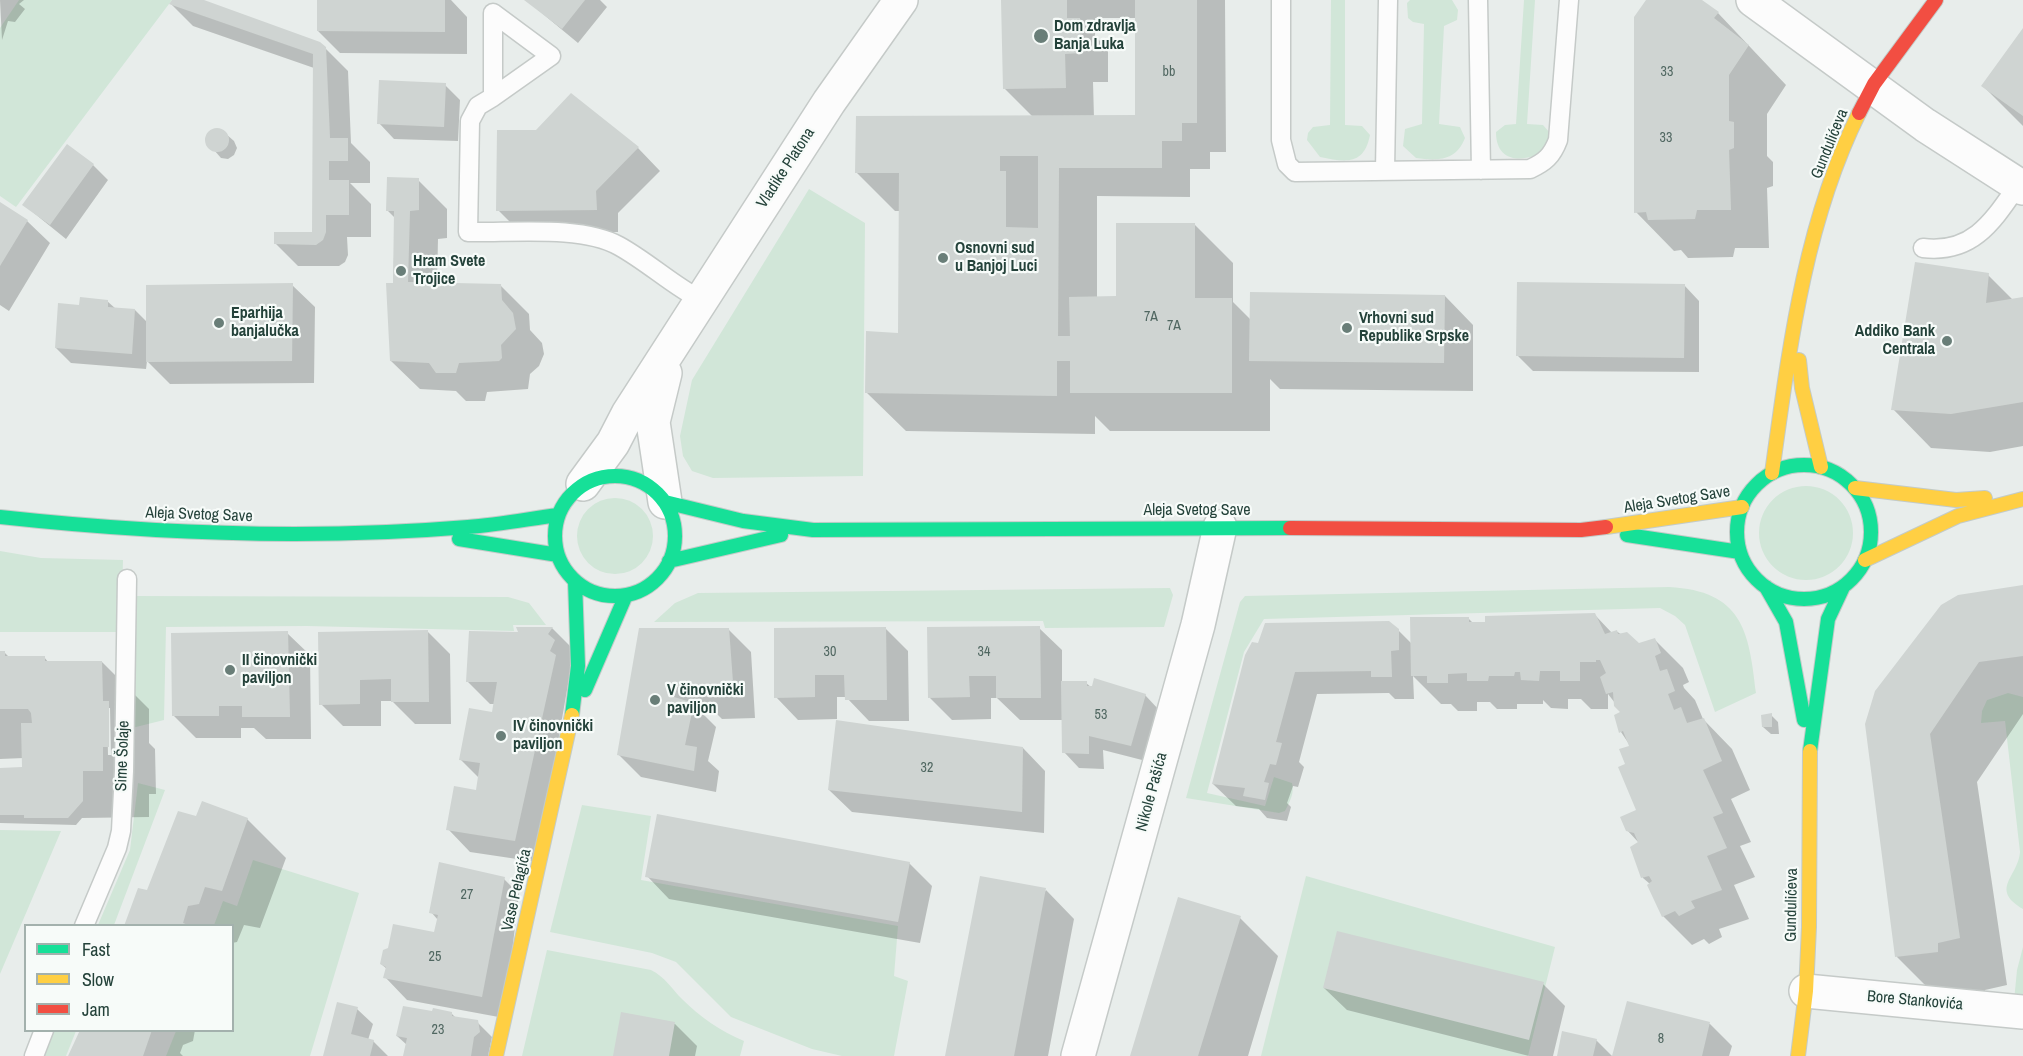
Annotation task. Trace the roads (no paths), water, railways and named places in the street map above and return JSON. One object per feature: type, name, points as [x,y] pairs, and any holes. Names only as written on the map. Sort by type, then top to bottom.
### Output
[{"type":"main road","name":"Gundulićeva","points":[[1772,473],[1796,319],[1816,228],[1847,140],[1872,87],[1936,0]]},
{"type":"main road","name":"Gundulićeva","points":[[1796,319],[1802,388],[1821,467]]},
{"type":"main road","points":[[1796,465],[1821,467],[1840,475],[1855,488],[1866,505],[1871,521],[1871,542],[1866,560],[1856,575],[1843,587],[1827,595],[1809,599],[1785,596],[1766,587],[1746,566],[1740,552],[1737,531],[1742,507],[1749,494],[1772,473],[1796,465]]},
{"type":"main road","points":[[602,476],[622,476],[646,484],[665,502],[672,517],[675,535],[669,561],[652,583],[626,595],[596,594],[575,581],[566,572],[558,555],[554,536],[558,514],[568,497],[583,484],[602,476]]},
{"type":"main road","points":[[1855,488],[1956,500],[2023,497]]},
{"type":"main road","points":[[1866,560],[1958,516],[2023,497]]},
{"type":"main road","name":"Aleja Svetog Save","points":[[665,502],[743,521],[813,530],[1220,527],[1581,530],[1651,522],[1742,507]]},
{"type":"main road","name":"Aleja Svetog Save","points":[[0,518],[81,527],[262,533],[461,528],[558,514]]},
{"type":"main road","name":"Aleja Svetog Save","points":[[669,561],[745,542],[813,530]]},
{"type":"main road","name":"Aleja Svetog Save","points":[[1581,530],[1740,552]]},
{"type":"main road","name":"Aleja Svetog Save","points":[[397,531],[558,555]]},
{"type":"main road","name":"Vase Pelagića","points":[[496,1056],[570,731],[578,666],[575,581]]},
{"type":"main road","name":"Gundulićeva","points":[[1766,587],[1786,622],[1810,754]]},
{"type":"main road","name":"Gundulićeva","points":[[1798,1056],[1806,991],[1810,754],[1828,619],[1843,587]]},
{"type":"main road","name":"Vase Pelagića","points":[[570,731],[592,670],[626,595]]},
{"type":"street","name":"Vladike Platona","points":[[583,484],[613,443],[701,300],[829,102],[901,0]]},
{"type":"street","points":[[1753,0],[1872,87],[2021,186]]},
{"type":"street","name":"Vladike Platona","points":[[665,502],[653,422],[660,388],[676,340]]},
{"type":"street","name":"Nikole Pašića","points":[[1078,1056],[1198,625],[1220,527]]},
{"type":"street","name":"Bore Stankovića","points":[[1806,991],[2023,1012]]},
{"type":"lane","points":[[1281,0],[1282,153],[1287,164],[1295,172],[1530,169],[1544,162],[1553,153],[1560,125],[1569,0]]},
{"type":"lane","points":[[1385,170],[1388,0]]},
{"type":"lane","points":[[1478,0],[1481,170]]},
{"type":"lane","points":[[493,97],[493,13],[551,56],[493,97],[478,106],[470,121],[468,232],[573,234],[598,238],[618,246],[701,300]]},
{"type":"lane","points":[[1923,248],[1940,250],[1957,247],[1974,238],[2021,186]]},
{"type":"lane","name":"Sime Šolaje","points":[[85,924],[117,848],[121,831],[127,579]]},
{"type":"lane","points":[[34,1056],[43,1032]]},
{"type":"place","name":"Dom zdravlja Banja Luka","points":[[1041,36]]},
{"type":"place","name":"Osnovni sud u Banjoj Luci","points":[[943,258]]},
{"type":"place","name":"Hram Svete Trojice","points":[[401,271]]},
{"type":"place","name":"Eparhija banjalučka","points":[[219,323]]},
{"type":"place","name":"Vrhovni sud Republike Srpske","points":[[1347,328]]},
{"type":"place","name":"Addiko Bank Centrala","points":[[1947,341]]},
{"type":"place","name":"II činovnički paviljon","points":[[230,670]]},
{"type":"place","name":"V činovnički paviljon","points":[[655,700]]},
{"type":"place","name":"IV činovnički paviljon","points":[[501,736]]}]
